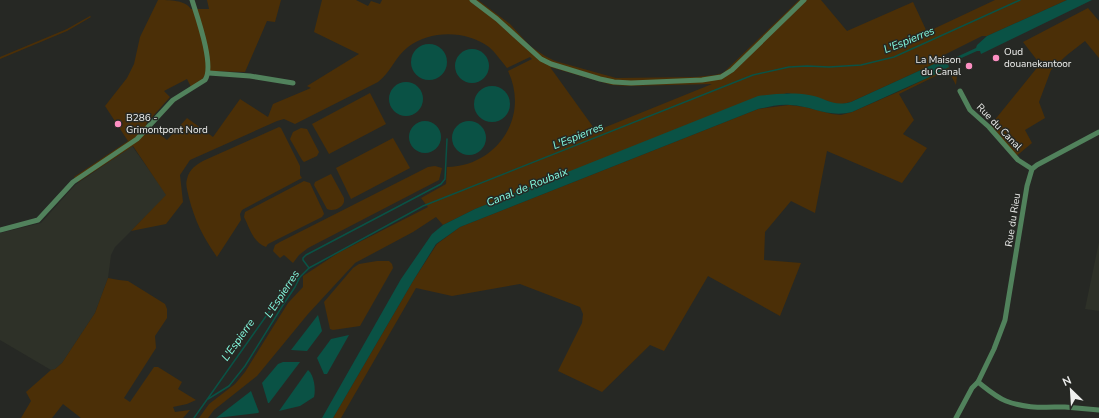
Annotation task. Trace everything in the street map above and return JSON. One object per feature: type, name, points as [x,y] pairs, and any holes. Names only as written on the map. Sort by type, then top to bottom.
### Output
[{"type":"street","points":[[0,230],[38,220],[73,182],[137,139],[176,97],[203,83],[209,72],[202,31],[192,0]]},
{"type":"street","points":[[472,0],[497,19],[535,55],[544,61],[614,82],[631,83],[708,80],[725,75],[804,0]]},
{"type":"street","points":[[209,72],[250,76],[294,83]]},
{"type":"street","name":"Rue du Canal","points":[[960,91],[970,110],[990,127],[1018,160],[1032,170]]},
{"type":"street","points":[[1032,170],[1037,165],[1099,132]]},
{"type":"street","name":"Rue du Rieu","points":[[956,418],[972,388],[978,382],[994,349],[1005,320],[1027,186],[1032,170]]},
{"type":"street","points":[[978,382],[1006,401],[1021,405],[1037,408],[1099,410]]},
{"type":"shaded area","points":[[158,0],[172,0],[181,2],[191,9],[209,9],[207,0],[281,0],[275,22],[267,21],[245,72],[206,71],[206,74],[201,81],[191,87],[187,79],[164,91],[170,97],[146,124],[167,140],[187,118],[213,137],[240,99],[268,117],[273,104],[311,88],[307,86],[359,54],[314,32],[322,0],[356,0],[368,6],[371,1],[380,4],[382,0],[478,0],[510,24],[530,46],[545,56],[555,61],[616,78],[696,77],[723,73],[799,0],[821,0],[847,31],[913,2],[927,32],[995,0],[1067,0],[987,36],[982,36],[944,55],[945,59],[851,102],[834,104],[828,101],[787,93],[475,209],[443,225],[436,217],[413,232],[355,263],[308,314],[257,376],[214,410],[208,418],[199,418],[209,404],[235,384],[245,372],[288,303],[303,287],[303,276],[338,253],[428,207],[421,198],[446,184],[447,167],[465,164],[481,158],[494,148],[504,136],[512,121],[515,105],[514,88],[508,71],[532,59],[530,57],[507,68],[489,47],[470,37],[448,34],[427,37],[417,41],[404,51],[378,82],[295,124],[284,119],[277,121],[190,160],[180,175],[183,202],[166,224],[131,231],[166,195],[133,146],[78,182],[74,177],[128,141],[105,106],[127,78],[134,64],[140,37]],"holes":[[[550,67],[612,85],[629,86],[712,84],[596,131]]]},
{"type":"shaded area","points":[[1067,0],[1092,0],[981,54],[980,51],[977,51],[948,64],[949,67],[934,75],[852,112],[835,114],[786,105],[758,109],[460,227],[436,244],[333,418],[322,418],[401,279],[432,234],[443,225],[475,209],[758,96],[796,94],[815,96],[834,103],[851,102],[945,59],[947,62],[976,48],[977,45],[987,36]]},
{"type":"shaded area","points":[[1088,8],[1099,21],[1099,58],[1085,41],[1051,70],[1039,102],[1045,118],[1025,130],[1032,143],[1014,158],[989,127],[1040,64],[1023,42]]},
{"type":"shaded area","points":[[90,16],[91,17],[67,31],[0,59],[0,57],[67,29]]},
{"type":"shaded area","points":[[429,44],[442,49],[447,62],[442,75],[429,80],[416,75],[411,62],[416,49]]},
{"type":"shaded area","points":[[475,49],[482,51],[487,56],[489,66],[487,76],[482,81],[469,83],[462,81],[457,76],[455,63],[457,56],[462,51]]},
{"type":"shaded area","points":[[949,67],[950,70],[955,72],[957,76],[956,85],[948,70],[899,94],[914,120],[903,134],[927,148],[902,183],[827,151],[815,213],[791,201],[765,232],[764,260],[801,263],[780,316],[708,276],[664,351],[650,345],[602,392],[558,371],[582,323],[583,314],[580,307],[520,284],[452,296],[416,288],[341,418],[333,418],[413,281],[437,244],[460,227],[758,109],[789,105],[841,115],[852,112],[907,88]]},
{"type":"shaded area","points":[[409,82],[418,87],[422,92],[422,106],[418,111],[413,115],[403,116],[399,115],[390,106],[389,96],[390,92],[399,83]]},
{"type":"shaded area","points":[[492,86],[505,91],[510,104],[505,117],[492,122],[479,117],[474,104],[479,91]]},
{"type":"shaded area","points":[[370,93],[386,124],[329,154],[312,124]]},
{"type":"shaded area","points":[[422,121],[428,121],[437,125],[441,137],[437,149],[428,153],[422,153],[413,149],[409,140],[409,134],[413,125]]},
{"type":"shaded area","points":[[466,121],[472,121],[476,122],[483,128],[486,138],[485,145],[479,152],[472,155],[466,155],[462,154],[455,148],[452,141],[452,135],[453,131],[459,124]]},
{"type":"shaded area","points":[[279,127],[281,128],[300,166],[300,175],[302,178],[242,210],[240,214],[241,220],[217,257],[204,236],[194,214],[186,186],[188,175],[194,167],[202,162]]},
{"type":"shaded area","points":[[301,128],[307,129],[319,152],[317,156],[304,162],[290,139],[293,132]]},
{"type":"shaded area","points":[[393,138],[410,168],[351,199],[336,168]]},
{"type":"shaded area","points":[[132,146],[167,195],[115,247],[111,255],[108,278],[95,313],[62,363],[55,369],[51,370],[0,340],[0,233],[41,223],[75,185]]},
{"type":"shaded area","points":[[435,166],[442,168],[439,180],[308,248],[299,255],[293,263],[284,255],[280,258],[273,251],[275,245],[280,242],[428,167]]},
{"type":"shaded area","points":[[331,174],[344,198],[344,202],[337,209],[329,210],[327,209],[314,185],[315,182]]},
{"type":"shaded area","points":[[304,181],[310,183],[324,214],[322,217],[268,244],[266,247],[262,245],[258,242],[250,230],[244,217],[245,212]]},
{"type":"shaded area","points":[[1099,242],[1099,311],[1085,309]]},
{"type":"shaded area","points":[[389,261],[393,268],[360,326],[333,330],[330,329],[324,302],[353,268],[359,264]]},
{"type":"shaded area","points":[[108,278],[128,281],[165,304],[167,309],[167,318],[155,336],[156,348],[124,398],[130,402],[154,367],[158,367],[182,382],[178,389],[196,400],[187,404],[173,407],[175,412],[190,410],[183,418],[81,418],[63,404],[52,418],[21,418],[31,401],[26,392],[51,370],[55,369],[62,363],[95,313]]},
{"type":"shaded area","points":[[318,315],[322,331],[307,351],[291,350]]},
{"type":"shaded area","points":[[349,335],[327,374],[324,374],[317,358],[331,339]]},
{"type":"shaded area","points":[[283,362],[300,362],[268,403],[262,383],[278,364]]},
{"type":"shaded area","points":[[308,370],[312,375],[314,382],[314,397],[300,406],[279,411]]},
{"type":"shaded area","points":[[251,391],[259,412],[258,413],[216,418]]},
{"type":"waterway","name":"L'Espierres","points":[[208,399],[229,386],[245,366],[300,277],[309,268],[423,206],[753,75],[789,67],[861,65],[894,57],[1020,0]]},
{"type":"waterway","points":[[309,268],[303,260],[306,255],[441,184],[445,179],[447,139]]},
{"type":"waterway","name":"L'Espierre","points":[[194,418],[269,312],[280,293],[299,278]]},
{"type":"place","name":"Oud douanekantoor","points":[[996,58]]},
{"type":"place","name":"La Maison du Canal","points":[[969,66]]},
{"type":"place","name":"B286 - Grimontpont Nord","points":[[118,124]]},
{"type":"water label","name":"Canal de Roubaix","points":[[527,187]]}]
